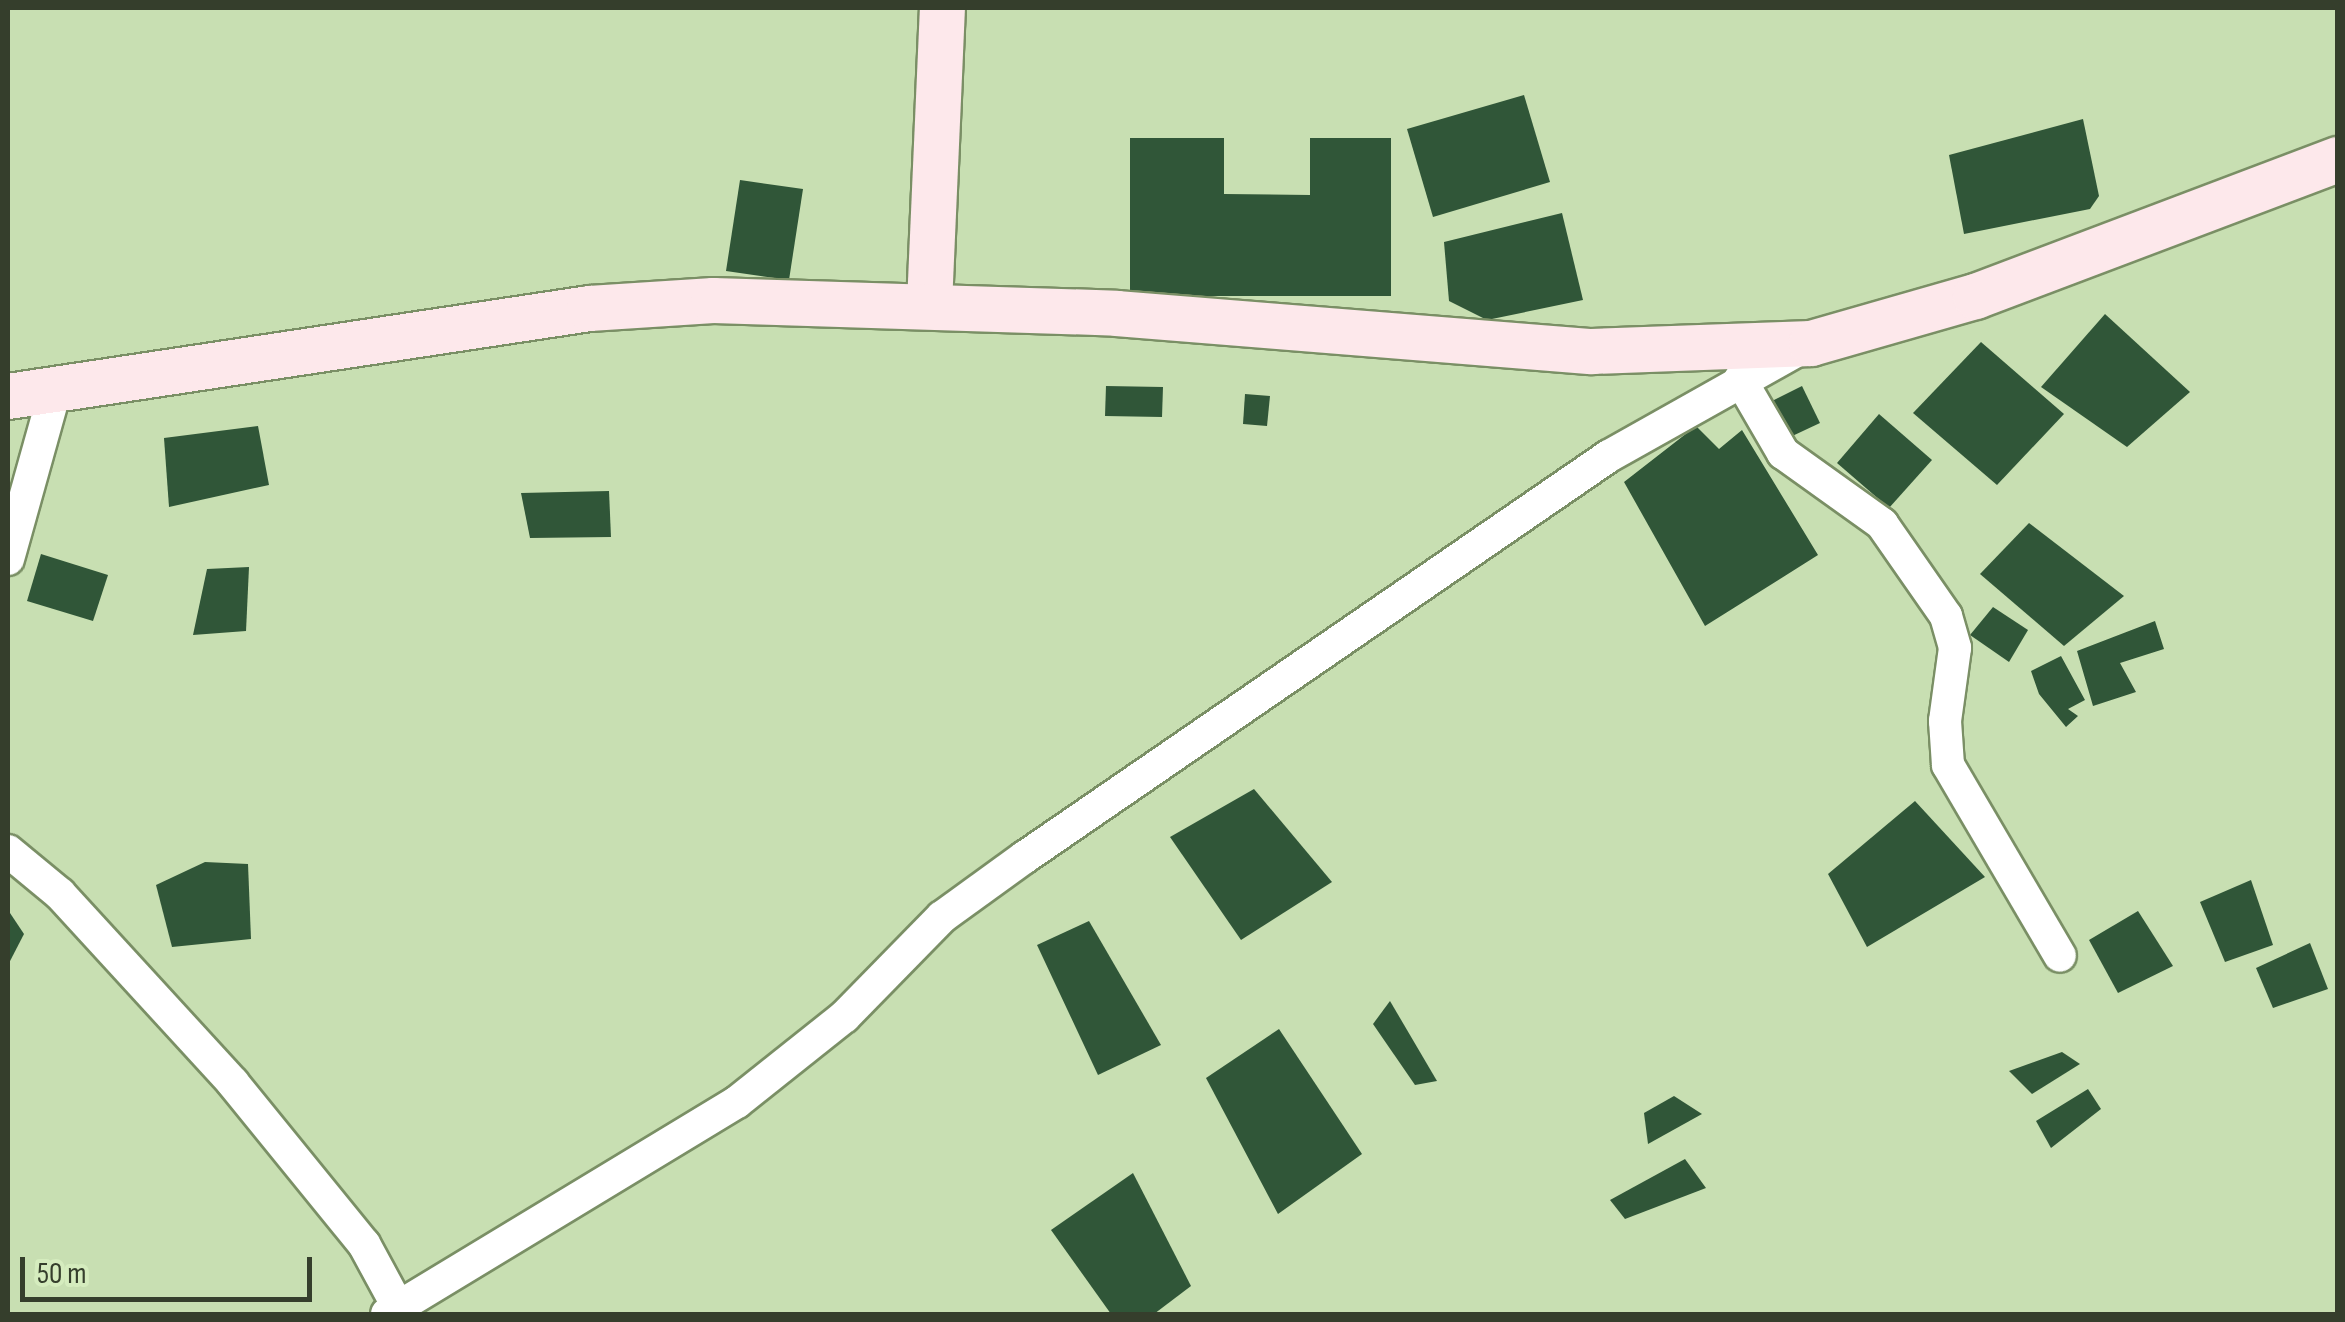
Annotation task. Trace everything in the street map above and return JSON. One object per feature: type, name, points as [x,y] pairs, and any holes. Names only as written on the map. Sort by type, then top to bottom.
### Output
[{"type":"street","points":[[929,304],[942,8]]},
{"type":"street","points":[[8,851],[60,894],[233,1083],[333,1203],[397,1312],[737,1102],[844,1016],[942,918],[1609,456],[1740,379],[1812,343],[1975,296],[2338,158]]},
{"type":"street","points":[[8,396],[589,308],[713,300],[929,304],[1591,351],[1812,343]]},
{"type":"street","points":[[1740,379],[1784,454],[1882,524],[1932,590],[1955,648],[1945,721],[1948,765],[2060,956]]},
{"type":"street","points":[[8,559],[56,387]]},
{"type":"building","points":[[1524,95],[1550,182],[1433,217],[1407,129]]},
{"type":"building","points":[[2083,119],[2099,196],[2090,209],[1964,234],[1949,155]]},
{"type":"building","points":[[1130,138],[1224,138],[1224,194],[1310,195],[1310,138],[1391,138],[1391,296],[1130,296]]},
{"type":"building","points":[[740,180],[803,189],[789,280],[726,271]]},
{"type":"building","points":[[1562,213],[1583,300],[1487,320],[1449,301],[1444,242]]},
{"type":"building","points":[[2105,314],[2190,392],[2127,447],[2041,387]]},
{"type":"building","points":[[1981,342],[2064,414],[1997,485],[1913,413]]},
{"type":"building","points":[[1106,386],[1163,387],[1162,417],[1105,416]]},
{"type":"building","points":[[1802,386],[1820,423],[1788,438],[1770,402]]},
{"type":"building","points":[[1245,394],[1270,396],[1267,426],[1243,424]]},
{"type":"building","points":[[1879,414],[1932,460],[1889,508],[1837,463]]},
{"type":"building","points":[[258,426],[269,485],[169,507],[164,438]]},
{"type":"building","points":[[1696,426],[1719,449],[1742,430],[1818,555],[1705,626],[1624,482]]},
{"type":"building","points":[[609,491],[611,537],[530,538],[521,493]]},
{"type":"building","points":[[2029,523],[2124,596],[2064,646],[1980,574]]},
{"type":"building","points":[[41,554],[108,575],[93,621],[27,601]]},
{"type":"building","points":[[249,567],[246,631],[193,635],[207,569]]},
{"type":"building","points":[[1993,607],[2028,630],[2009,662],[1970,635]]},
{"type":"building","points":[[2155,621],[2164,649],[2120,663],[2136,692],[2093,706],[2077,651]]},
{"type":"building","points":[[2061,656],[2085,700],[2068,709],[2078,716],[2066,727],[2039,694],[2031,671]]},
{"type":"building","points":[[1254,789],[1332,882],[1241,940],[1170,837]]},
{"type":"building","points":[[1915,801],[1985,877],[1867,947],[1828,874]]},
{"type":"building","points":[[205,862],[248,864],[251,939],[172,947],[156,885]]},
{"type":"building","points":[[2251,880],[2273,945],[2225,962],[2200,902]]},
{"type":"building","points":[[8,910],[24,934],[8,965]]},
{"type":"building","points":[[2138,911],[2173,966],[2118,993],[2089,940]]},
{"type":"building","points":[[1089,921],[1161,1045],[1098,1075],[1037,945]]},
{"type":"building","points":[[2310,943],[2328,989],[2273,1008],[2256,968]]},
{"type":"building","points":[[1390,1001],[1437,1081],[1415,1085],[1373,1024]]},
{"type":"building","points":[[1279,1029],[1362,1154],[1278,1214],[1206,1078]]},
{"type":"building","points":[[2062,1052],[2080,1064],[2032,1094],[2009,1071]]},
{"type":"building","points":[[2088,1089],[2101,1109],[2051,1148],[2036,1121]]},
{"type":"building","points":[[1674,1096],[1702,1114],[1648,1144],[1644,1113]]},
{"type":"building","points":[[1685,1159],[1706,1188],[1625,1219],[1610,1200]]},
{"type":"building","points":[[1133,1173],[1191,1286],[1154,1314],[1111,1314],[1051,1230]]}]
